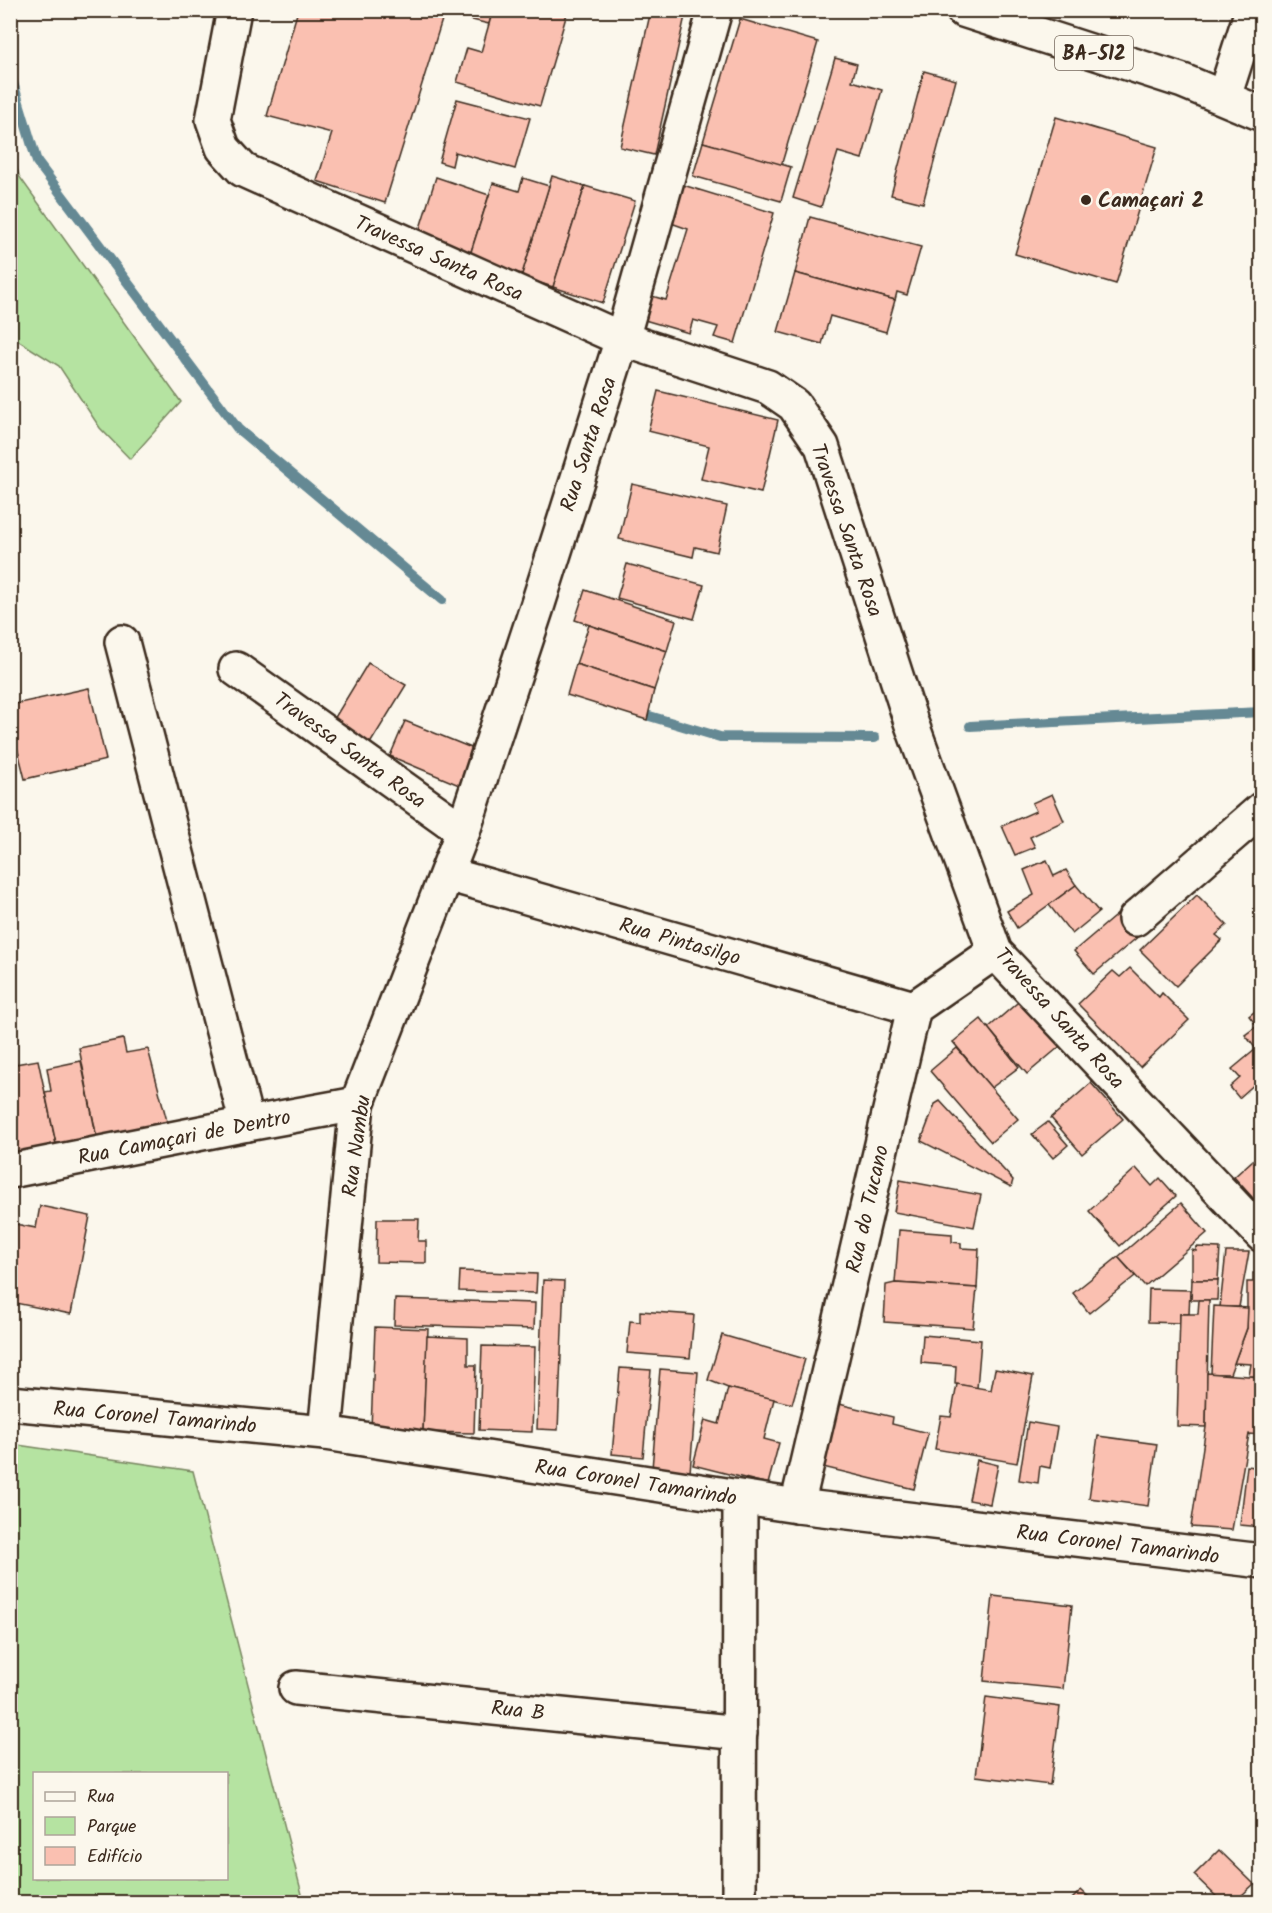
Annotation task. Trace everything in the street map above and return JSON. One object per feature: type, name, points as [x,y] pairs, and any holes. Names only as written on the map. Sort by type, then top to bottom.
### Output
[{"type":"street","name":"Travessa Santa Rosa","points":[[234,10],[213,120],[223,148],[243,170],[622,339],[768,387],[794,405],[822,446],[911,722],[995,952],[1262,1235]]},
{"type":"street","name":"Rua Santa Rosa","points":[[447,874],[537,607],[622,339],[715,10]]},
{"type":"street","name":"BA-512","points":[[963,10],[1183,81],[1262,114]]},
{"type":"street","points":[[1224,97],[1252,10]]},
{"type":"street","points":[[122,642],[247,1124]]},
{"type":"street","name":"Travessa Santa Rosa","points":[[236,669],[463,831]]},
{"type":"street","points":[[1135,919],[1262,809]]},
{"type":"street","name":"Rua Pintasilgo","points":[[447,874],[914,1008]]},
{"type":"street","name":"Rua Nambu","points":[[324,1433],[357,1104],[447,874]]},
{"type":"street","points":[[914,1008],[995,952]]},
{"type":"street","name":"Rua do Tucano","points":[[797,1506],[914,1008]]},
{"type":"street","name":"Rua Camaçari de Dentro","points":[[10,1171],[357,1104]]},
{"type":"street","name":"Rua Coronel Tamarindo","points":[[10,1403],[324,1433],[797,1506],[1262,1561]]},
{"type":"street","points":[[739,1902],[740,1498]]},
{"type":"street","name":"Rua B","points":[[296,1688],[740,1733]]},
{"type":"green space","points":[[11,146],[19,176],[181,402],[130,459],[100,428],[59,366],[11,336]]},
{"type":"green space","points":[[11,1444],[193,1471],[304,1902],[11,1902]]},
{"type":"building","points":[[298,10],[445,10],[385,203],[317,181],[332,133],[267,116]]},
{"type":"building","points":[[471,10],[493,10],[489,24],[468,19]]},
{"type":"building","points":[[493,10],[568,10],[540,106],[457,82],[467,48],[481,52]]},
{"type":"building","points":[[651,10],[685,16],[654,155],[620,147]]},
{"type":"building","points":[[740,19],[818,42],[781,166],[703,142]]},
{"type":"building","points":[[835,58],[857,64],[852,81],[882,90],[862,159],[838,152],[821,207],[793,198]]},
{"type":"building","points":[[924,71],[956,80],[923,203],[891,195]]},
{"type":"building","points":[[457,99],[530,118],[515,169],[455,152],[452,166],[439,162]]},
{"type":"building","name":"Camaçari 2","points":[[1056,117],[1157,147],[1116,284],[1015,254]]},
{"type":"building","points":[[703,142],[791,167],[781,201],[693,176]]},
{"type":"building","points":[[552,176],[585,186],[553,287],[521,277]]},
{"type":"building","points":[[436,177],[489,195],[469,258],[416,241]]},
{"type":"building","points":[[523,178],[549,186],[522,274],[469,258],[493,183],[519,191]]},
{"type":"building","points":[[683,185],[774,213],[735,343],[714,337],[718,327],[693,320],[689,333],[641,319],[648,295],[666,300],[688,229],[671,223]]},
{"type":"building","points":[[585,186],[635,201],[603,303],[553,287]]},
{"type":"building","points":[[810,217],[921,247],[907,295],[897,292],[895,300],[795,273]]},
{"type":"building","points":[[795,273],[895,300],[886,332],[830,316],[822,344],[778,332]]},
{"type":"building","points":[[658,391],[778,420],[761,493],[701,479],[709,446],[648,431]]},
{"type":"building","points":[[632,484],[727,506],[717,552],[695,547],[693,557],[619,539]]},
{"type":"building","points":[[627,564],[704,585],[694,619],[617,598]]},
{"type":"building","points":[[585,590],[676,620],[667,651],[575,620]]},
{"type":"building","points":[[589,625],[667,651],[654,690],[576,664]]},
{"type":"building","points":[[368,663],[406,685],[368,747],[331,724]]},
{"type":"building","points":[[576,664],[654,690],[647,720],[567,695]]},
{"type":"building","points":[[89,688],[106,760],[25,779],[10,719],[10,705]]},
{"type":"building","points":[[405,721],[474,749],[459,785],[390,756]]},
{"type":"building","points":[[1052,794],[1064,821],[1030,837],[1035,847],[1015,855],[1002,826],[1036,811],[1032,803]]},
{"type":"building","points":[[1047,860],[1054,876],[1066,870],[1076,885],[1017,928],[1007,911],[1034,895],[1024,870]]},
{"type":"building","points":[[1076,885],[1099,912],[1072,934],[1049,905]]},
{"type":"building","points":[[1197,895],[1227,925],[1216,935],[1222,940],[1176,986],[1140,950]]},
{"type":"building","points":[[1120,912],[1140,935],[1094,974],[1074,951]]},
{"type":"building","points":[[1130,968],[1159,997],[1162,993],[1189,1020],[1140,1067],[1078,1004],[1113,971],[1120,977]]},
{"type":"building","points":[[1024,997],[1064,1043],[1027,1074],[988,1028]]},
{"type":"building","points":[[1262,1006],[1262,1044],[1256,1049],[1245,1035],[1257,1026],[1249,1016]]},
{"type":"building","points":[[981,1019],[1019,1067],[991,1088],[953,1042]]},
{"type":"building","points":[[123,1039],[126,1053],[148,1049],[167,1121],[98,1144],[79,1048]]},
{"type":"building","points":[[1262,1044],[1262,1085],[1258,1081],[1239,1098],[1230,1087],[1240,1078],[1232,1069]]},
{"type":"building","points":[[957,1048],[1018,1119],[991,1142],[930,1071]]},
{"type":"building","points":[[38,1060],[58,1153],[15,1162],[10,1139],[10,1065]]},
{"type":"building","points":[[81,1061],[98,1144],[58,1153],[45,1092],[51,1091],[47,1068]]},
{"type":"building","points":[[1091,1083],[1123,1119],[1082,1154],[1051,1118]]},
{"type":"building","points":[[940,1101],[1013,1180],[1011,1187],[921,1141],[935,1104]]},
{"type":"building","points":[[1048,1122],[1068,1145],[1053,1158],[1032,1134]]},
{"type":"building","points":[[1262,1152],[1262,1208],[1234,1177]]},
{"type":"building","points":[[1136,1168],[1152,1186],[1160,1178],[1176,1196],[1120,1246],[1089,1211]]},
{"type":"building","points":[[900,1180],[981,1195],[974,1227],[894,1212]]},
{"type":"building","points":[[1181,1203],[1207,1233],[1145,1286],[1118,1257]]},
{"type":"building","points":[[40,1206],[90,1216],[71,1314],[10,1302],[10,1223],[36,1228]]},
{"type":"building","points":[[377,1219],[419,1219],[418,1241],[426,1241],[426,1263],[376,1262]]},
{"type":"building","points":[[899,1230],[952,1234],[952,1242],[961,1243],[961,1248],[979,1249],[977,1288],[895,1283]]},
{"type":"building","points":[[1196,1247],[1220,1248],[1218,1280],[1192,1280],[1192,1250],[1196,1251]]},
{"type":"building","points":[[1226,1252],[1249,1252],[1239,1307],[1220,1307]]},
{"type":"building","points":[[1118,1257],[1135,1276],[1089,1313],[1073,1293]]},
{"type":"building","points":[[460,1271],[537,1274],[536,1293],[459,1291]]},
{"type":"building","points":[[1253,1273],[1262,1274],[1262,1377],[1249,1376],[1251,1364],[1234,1363],[1247,1328],[1247,1282],[1253,1282]]},
{"type":"building","points":[[543,1280],[564,1281],[558,1430],[537,1429]]},
{"type":"building","points":[[1192,1280],[1218,1280],[1217,1300],[1191,1300]]},
{"type":"building","points":[[895,1283],[977,1288],[973,1328],[884,1322],[886,1285]]},
{"type":"building","points":[[1149,1289],[1190,1290],[1189,1314],[1180,1314],[1180,1323],[1148,1322]]},
{"type":"building","points":[[395,1299],[535,1303],[534,1329],[394,1325]]},
{"type":"building","points":[[1199,1300],[1209,1300],[1206,1427],[1177,1426],[1180,1314],[1198,1314]]},
{"type":"building","points":[[1214,1306],[1248,1308],[1247,1328],[1230,1374],[1211,1374]]},
{"type":"building","points":[[640,1311],[694,1315],[690,1358],[627,1353],[630,1321],[640,1322]]},
{"type":"building","points":[[375,1327],[428,1329],[423,1432],[371,1429]]},
{"type":"building","points":[[722,1335],[805,1359],[792,1404],[728,1388],[708,1380]]},
{"type":"building","points":[[923,1335],[981,1340],[977,1388],[955,1384],[956,1366],[921,1363]]},
{"type":"building","points":[[427,1336],[468,1338],[468,1365],[476,1365],[474,1433],[423,1432]]},
{"type":"building","points":[[482,1346],[535,1347],[532,1432],[479,1430]]},
{"type":"building","points":[[620,1368],[651,1370],[643,1457],[612,1454]]},
{"type":"building","points":[[660,1369],[698,1372],[690,1472],[652,1469]]},
{"type":"building","points":[[995,1369],[1033,1376],[1017,1463],[935,1449],[941,1416],[951,1417],[957,1384],[991,1390]]},
{"type":"building","points":[[1207,1373],[1262,1377],[1261,1435],[1249,1434],[1232,1530],[1191,1527],[1206,1427]]},
{"type":"building","points":[[728,1388],[774,1399],[764,1439],[779,1443],[768,1484],[693,1465],[705,1420],[719,1424]]},
{"type":"building","points":[[839,1404],[893,1417],[892,1424],[928,1433],[914,1489],[823,1467]]},
{"type":"building","points":[[1028,1422],[1057,1427],[1050,1468],[1040,1466],[1038,1483],[1019,1480]]},
{"type":"building","points":[[1098,1436],[1157,1444],[1148,1506],[1089,1498]]},
{"type":"building","points":[[977,1460],[998,1465],[990,1504],[969,1500]]},
{"type":"building","points":[[1247,1466],[1262,1468],[1262,1527],[1240,1525]]},
{"type":"building","points":[[993,1596],[1072,1605],[1063,1689],[984,1681]]},
{"type":"building","points":[[986,1697],[1060,1707],[1050,1785],[976,1776]]},
{"type":"building","points":[[1219,1850],[1254,1884],[1241,1896],[1247,1902],[1222,1902],[1194,1875]]},
{"type":"building","points":[[1081,1890],[1094,1902],[1069,1902]]},
{"type":"waterway","points":[[10,73],[37,162],[238,429],[442,600]]},
{"type":"waterway","points":[[636,712],[720,737],[875,738]]},
{"type":"waterway","points":[[970,726],[1262,712]]},
{"type":"place","name":"Camaçari 2","points":[[1086,200]]}]
